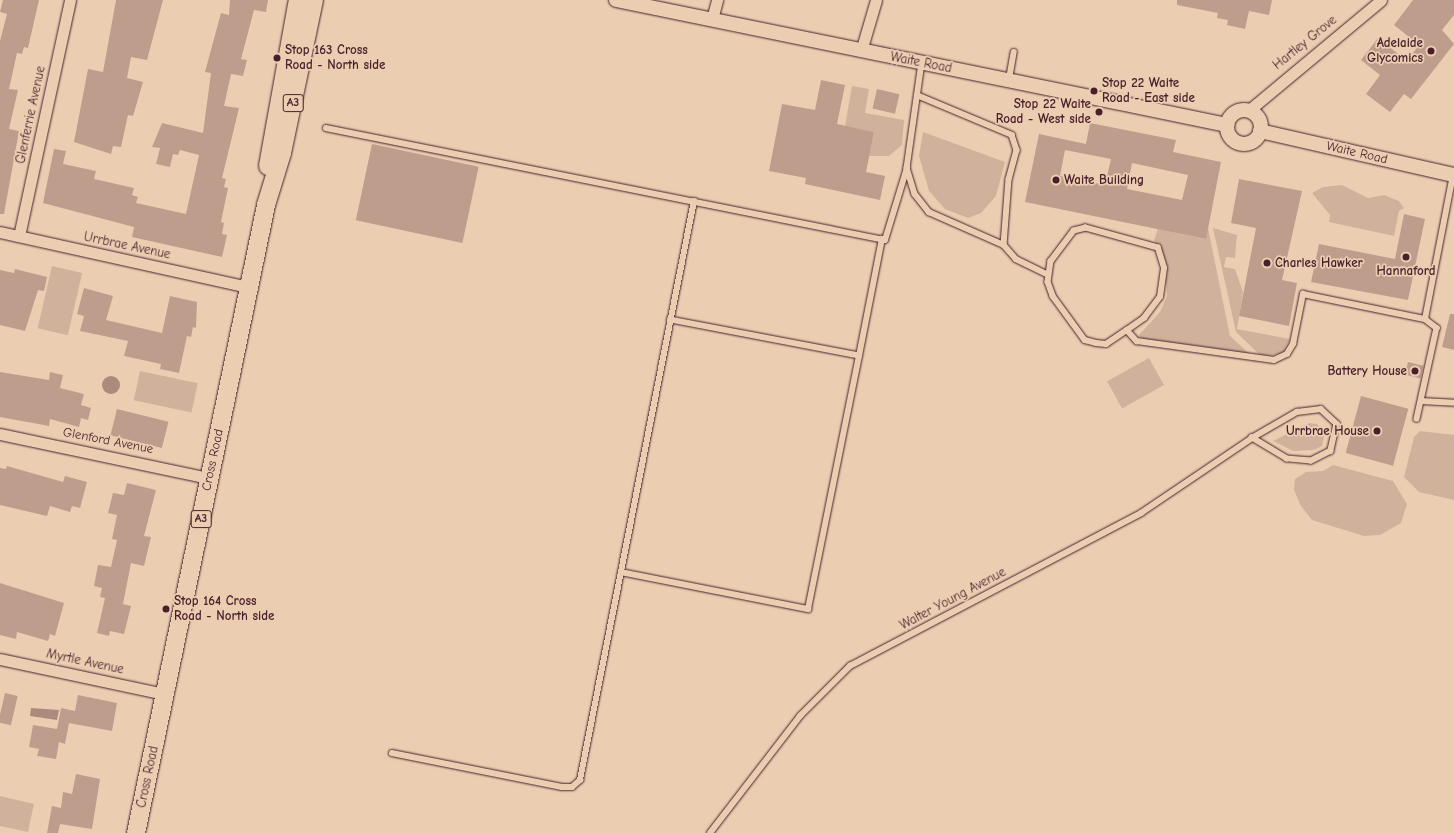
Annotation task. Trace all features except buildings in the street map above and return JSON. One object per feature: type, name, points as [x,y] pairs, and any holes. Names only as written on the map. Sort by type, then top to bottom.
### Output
[{"type":"highway","name":"Cross Road","points":[[136,833],[266,204],[277,106],[298,0]]},
{"type":"highway","name":"Cross Road","points":[[266,204],[282,153],[314,0]]},
{"type":"street","name":"Glenferrie Avenue","points":[[20,236],[70,0]]},
{"type":"street","name":"Waite Road","points":[[616,0],[1227,124]]},
{"type":"street","points":[[712,19],[716,0]]},
{"type":"street","points":[[862,50],[876,0]]},
{"type":"street","name":"Hartley Grove","points":[[1248,111],[1381,0]]},
{"type":"street","points":[[1248,111],[1258,117],[1260,130],[1254,140],[1243,144],[1229,136],[1227,124],[1232,114],[1248,111]]},
{"type":"street","name":"Waite Road","points":[[1260,130],[1453,175]]},
{"type":"street","name":"Urrbrae Avenue","points":[[0,232],[249,286]]},
{"type":"street","name":"Glenford Avenue","points":[[0,434],[209,478]]},
{"type":"street","name":"Myrtle Avenue","points":[[0,659],[165,694]]},
{"type":"lane","points":[[1009,80],[1014,52]]},
{"type":"lane","points":[[326,128],[885,240],[907,168],[922,63]]},
{"type":"lane","points":[[917,95],[1012,135],[1017,150],[1009,179],[1004,245]]},
{"type":"lane","points":[[907,168],[914,194],[929,212],[1004,245],[1016,259],[1047,274]]},
{"type":"lane","points":[[1425,319],[1453,175]]},
{"type":"lane","points":[[392,753],[572,788],[580,780],[694,202]]},
{"type":"lane","points":[[1080,228],[1146,242],[1158,248],[1164,268],[1160,297],[1144,318],[1127,330],[1106,344],[1085,340],[1053,296],[1047,274],[1051,261],[1080,228]]},
{"type":"lane","points":[[621,572],[808,609],[882,239]]},
{"type":"lane","points":[[1127,330],[1137,341],[1274,360],[1286,354],[1293,344],[1303,294],[1425,319],[1438,328],[1417,419]]},
{"type":"lane","points":[[670,320],[859,356]]},
{"type":"lane","points":[[1421,401],[1454,402]]},
{"type":"lane","name":"Walter Young Avenue","points":[[710,833],[800,716],[850,666],[1141,514],[1252,438],[1305,408],[1321,409],[1337,424],[1331,451],[1312,461],[1287,459],[1252,438]]},
{"type":"shaded area","points":[[852,86],[869,89],[865,113],[904,120],[902,145],[889,156],[869,156],[874,132],[845,126]]},
{"type":"shaded area","points":[[923,132],[1005,162],[996,196],[981,213],[968,218],[945,209],[929,191],[919,156]]},
{"type":"shaded area","points":[[1342,185],[1368,198],[1384,195],[1399,201],[1404,208],[1399,211],[1394,236],[1329,222],[1330,215],[1312,193],[1323,187]]},
{"type":"shaded area","points":[[1208,228],[1230,336],[1252,356],[1142,339],[1139,335],[1160,312],[1167,296],[1165,263],[1154,240],[1158,229],[1205,239]]},
{"type":"shaded area","points":[[1213,228],[1237,235],[1235,258],[1226,257],[1224,267],[1235,269],[1243,292],[1237,329],[1290,339],[1283,353],[1262,357],[1236,332]]},
{"type":"shaded area","points":[[52,266],[82,273],[68,335],[38,328]]},
{"type":"shaded area","points":[[1149,358],[1164,385],[1122,408],[1107,381]]},
{"type":"shaded area","points":[[140,371],[198,383],[191,413],[134,400]]},
{"type":"shaded area","points":[[111,376],[117,379],[120,385],[117,391],[111,394],[105,391],[102,385],[105,379]]},
{"type":"shaded area","points":[[1309,423],[1317,424],[1325,432],[1322,446],[1314,450],[1293,451],[1273,441]]},
{"type":"shaded area","points":[[1420,431],[1454,435],[1454,500],[1419,492],[1404,477],[1414,437]]},
{"type":"shaded area","points":[[1333,465],[1393,481],[1407,504],[1401,523],[1380,535],[1364,536],[1312,520],[1301,506],[1294,490],[1295,479],[1306,472],[1323,471]]},
{"type":"shaded area","points":[[31,708],[59,710],[57,720],[30,716]]},
{"type":"shaded area","points":[[0,796],[34,804],[28,832],[0,826]]},
{"type":"place","name":"Adelaide Glycomics","points":[[1431,51]]},
{"type":"place","name":"Stop 163 Cross Road - North side","points":[[277,58]]},
{"type":"place","name":"Stop 22 Waite Road - East side","points":[[1094,91]]},
{"type":"place","name":"Stop 22 Waite Road - West side","points":[[1099,112]]},
{"type":"place","name":"Waite Building","points":[[1056,180]]},
{"type":"place","name":"Hannaford","points":[[1406,257]]},
{"type":"place","name":"Charles Hawker","points":[[1267,263]]},
{"type":"place","name":"Battery House","points":[[1415,371]]},
{"type":"place","name":"Urrbrae House","points":[[1377,431]]},
{"type":"place","name":"Stop 164 Cross Road - North side","points":[[166,609]]}]
